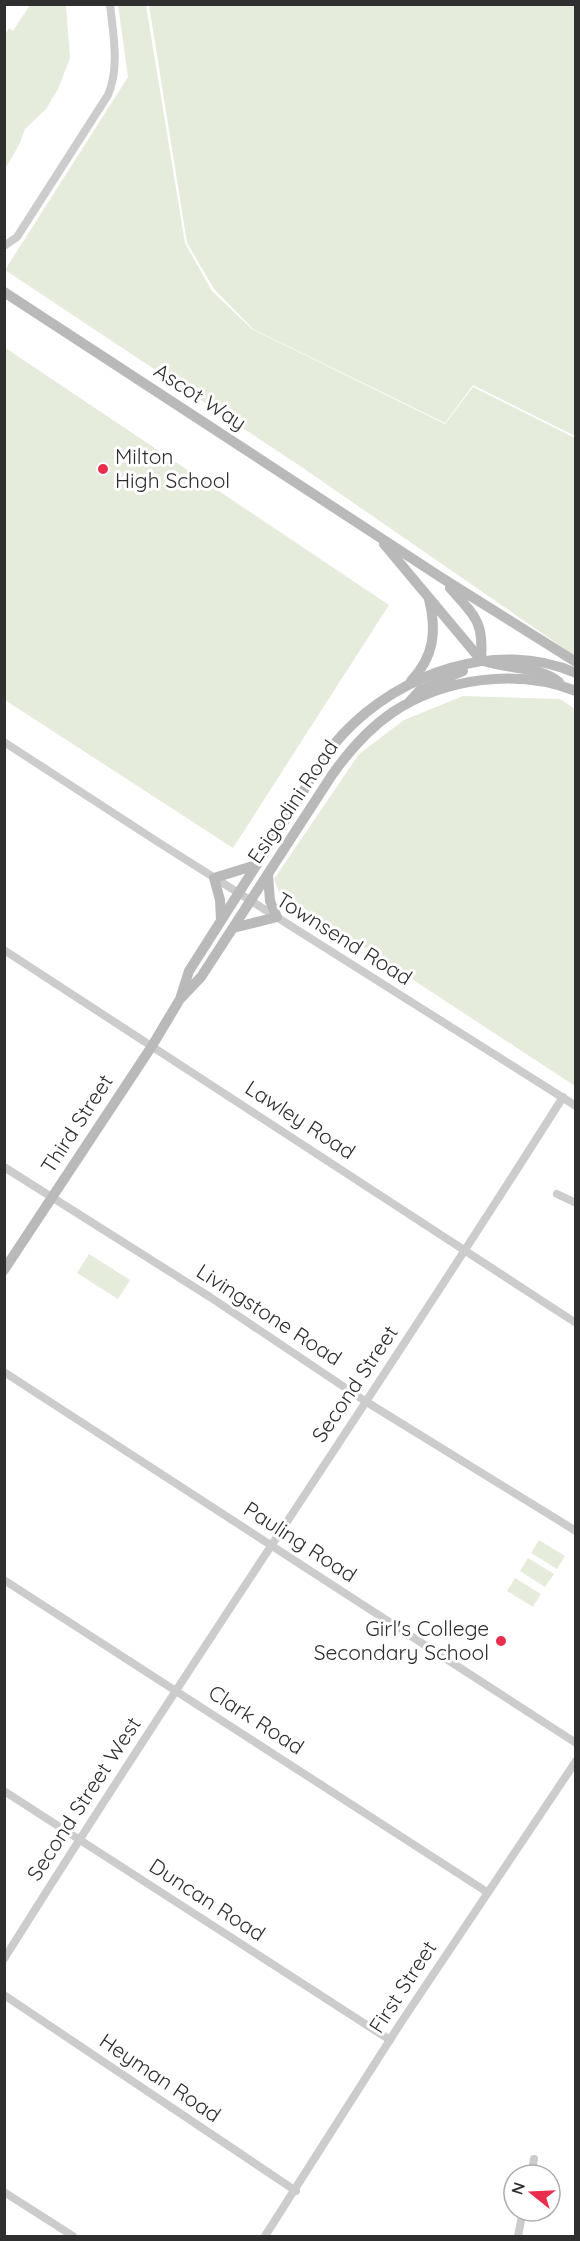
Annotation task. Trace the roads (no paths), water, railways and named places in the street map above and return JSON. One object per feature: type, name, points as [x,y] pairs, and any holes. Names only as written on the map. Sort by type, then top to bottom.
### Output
[{"type":"main road","name":"Ascot Way","points":[[4,292],[442,579],[576,662]]},
{"type":"main road","points":[[375,534],[481,660],[494,666],[540,673],[554,678],[564,686]]},
{"type":"main road","points":[[442,579],[480,627],[483,637],[481,660]]},
{"type":"main road","points":[[404,687],[423,669],[431,651],[434,625],[428,597]]},
{"type":"main road","points":[[407,704],[420,690],[481,660]]},
{"type":"main road","name":"Esigodini Road","points":[[238,893],[342,735],[381,700],[432,675],[481,660],[527,660],[547,663],[576,673]]},
{"type":"main road","name":"Esigodini Road","points":[[251,901],[353,746],[376,725],[407,704],[440,690],[489,679],[523,678],[564,686],[576,691]]},
{"type":"main road","points":[[221,921],[220,900],[214,878],[256,865]]},
{"type":"main road","points":[[232,928],[277,917],[270,901],[267,875]]},
{"type":"main road","name":"Third Street","points":[[180,999],[189,971],[238,893]]},
{"type":"main road","name":"Third Street","points":[[4,1270],[152,1046],[180,999],[201,977],[251,901]]},
{"type":"street","points":[[4,246],[9,246],[17,237],[113,84],[115,65],[110,4]]},
{"type":"street","name":"Townsend Road","points":[[4,742],[214,878],[576,1106]]},
{"type":"street","name":"Lawley Road","points":[[4,950],[576,1323]]},
{"type":"street","name":"Second Street","points":[[176,1689],[467,1250],[563,1097]]},
{"type":"street","name":"Livingstone Road","points":[[4,1167],[316,1366],[365,1401],[576,1531]]},
{"type":"street","points":[[557,1194],[576,1203]]},
{"type":"street","name":"Pauling Road","points":[[4,1372],[576,1743]]},
{"type":"street","name":"Clark Road","points":[[4,1580],[487,1892]]},
{"type":"street","name":"Second Street West","points":[[4,1959],[176,1689]]},
{"type":"street","name":"First Street","points":[[265,2236],[296,2191],[390,2040],[576,1761]]},
{"type":"street","name":"Duncan Road","points":[[4,1791],[390,2040]]},
{"type":"street","name":"Heyman Road","points":[[4,1995],[296,2191]]},
{"type":"street","points":[[533,2163],[534,2159]]},
{"type":"street","points":[[4,2192],[73,2236]]},
{"type":"place","name":"Milton High School","points":[[103,469]]},
{"type":"place","name":"Girl's College Secondary School","points":[[501,1641]]}]
